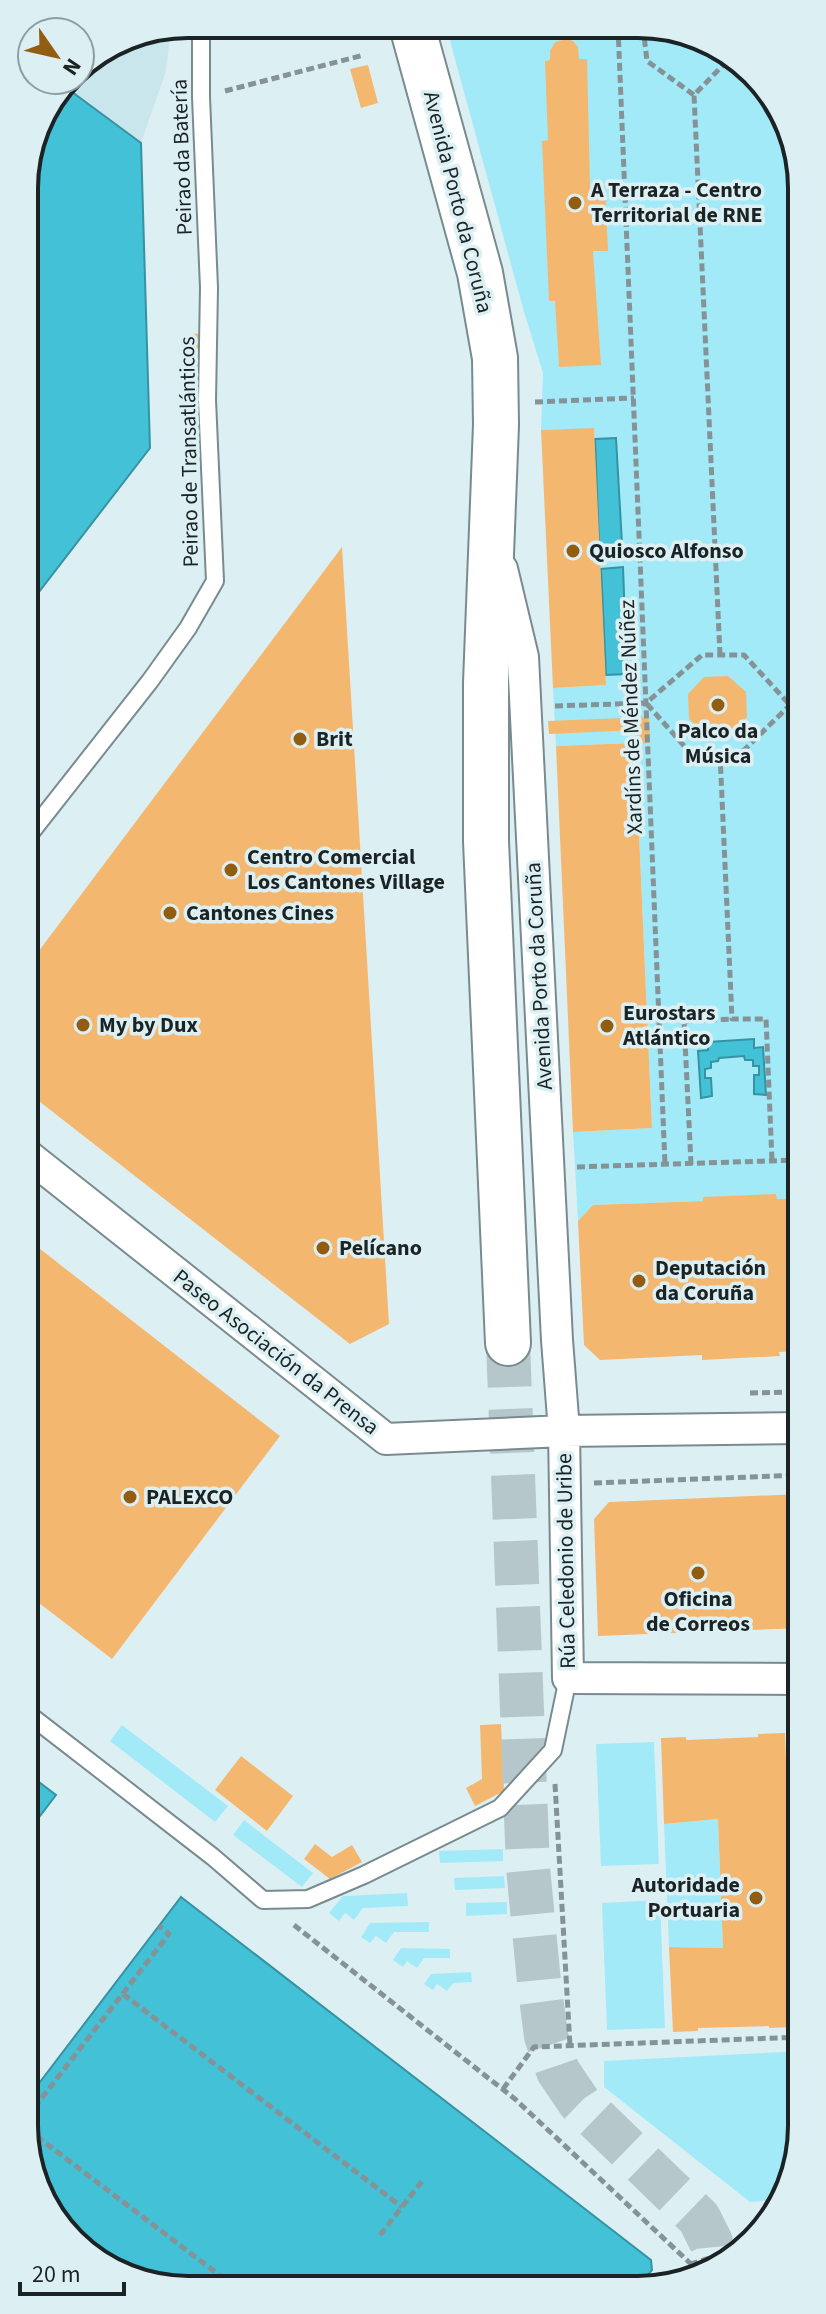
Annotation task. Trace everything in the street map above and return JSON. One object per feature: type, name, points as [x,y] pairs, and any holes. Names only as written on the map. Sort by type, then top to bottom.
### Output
[{"type":"main road","name":"Avenida Porto da Coruña","points":[[415,38],[480,273],[495,358],[496,414],[486,683],[486,841],[508,1343]]},
{"type":"street","name":"Avenida Porto da Coruña","points":[[491,524],[523,657],[564,1431]]},
{"type":"street","name":"Paseo Asociación da Prensa","points":[[38,1164],[386,1439],[564,1431],[788,1428]]},
{"type":"street","name":"Rúa Celedonio de Uribe","points":[[564,1431],[568,1678]]},
{"type":"street","points":[[568,1678],[788,1679]]},
{"type":"lane","name":"Peirao da Batería","points":[[201,38],[209,288]]},
{"type":"lane","name":"Peirao de Transatlánticos","points":[[38,823],[150,681],[188,628],[215,581],[207,400],[209,288]]},
{"type":"lane","name":"Rúa Celedonio de Uribe","points":[[553,1750],[568,1678]]},
{"type":"lane","points":[[38,1721],[213,1857],[263,1900],[308,1899],[500,1808],[553,1750]]},
{"type":"path","name":"Xardíns de Méndez Núñez","points":[[618,38],[665,1165]]},
{"type":"path","points":[[644,38],[647,61],[694,95]]},
{"type":"path","points":[[201,97],[364,55]]},
{"type":"path","points":[[720,655],[694,95],[723,65]]},
{"type":"path","points":[[606,217],[700,218]]},
{"type":"path","points":[[535,402],[634,398]]},
{"type":"path","points":[[600,558],[716,553]]},
{"type":"path","points":[[546,706],[646,703],[702,655],[744,655],[788,703]]},
{"type":"path","points":[[646,703],[693,756],[741,753],[788,707]]},
{"type":"path","points":[[720,754],[732,1019]]},
{"type":"path","points":[[691,1164],[684,1021],[732,1019],[766,1019],[772,1161]]},
{"type":"path","points":[[566,1167],[788,1160]]},
{"type":"path","points":[[591,1483],[788,1475]]},
{"type":"path","points":[[553,1750],[570,2046]]},
{"type":"path","points":[[263,1900],[503,2089],[691,2264]]},
{"type":"path","points":[[38,2103],[169,1934],[159,1926]]},
{"type":"path","points":[[123,1994],[402,2207]]},
{"type":"path","points":[[503,2089],[534,2047],[788,2038]]},
{"type":"path","points":[[39,2138],[221,2276]]},
{"type":"path","points":[[380,2235],[423,2180]]},
{"type":"path","points":[[689,2267],[709,2258]]},
{"type":"shaded area","points":[[449,38],[658,39],[704,53],[744,82],[773,122],[785,159],[788,188],[788,1199],[777,1199],[776,1194],[703,1201],[593,1205],[578,1221],[573,1132],[652,1128],[635,743],[556,746],[553,688],[606,685],[594,429],[541,430],[543,373]]},
{"type":"shaded area","points":[[170,39],[166,71],[141,143],[78,96],[96,96],[96,70],[113,58],[140,46]]},
{"type":"shaded area","points":[[70,96],[78,96],[141,143],[150,448],[38,593],[38,178],[43,149],[53,122]]},
{"type":"shaded area","points":[[616,438],[622,544],[599,545],[595,439]]},
{"type":"shaded area","points":[[623,567],[627,674],[606,675],[601,569]]},
{"type":"shaded area","points":[[754,1039],[754,1048],[763,1047],[766,1095],[754,1094],[754,1075],[759,1075],[759,1066],[753,1066],[753,1060],[745,1060],[744,1056],[719,1058],[711,1062],[711,1068],[705,1069],[705,1078],[711,1078],[712,1096],[701,1098],[698,1051],[708,1050],[708,1042]]},
{"type":"shaded area","points":[[122,1725],[228,1806],[215,1822],[110,1741]]},
{"type":"shaded area","points":[[654,1742],[659,1864],[601,1866],[596,1744]]},
{"type":"shaded area","points":[[38,1781],[56,1795],[38,1819]]},
{"type":"shaded area","points":[[718,1819],[723,1948],[669,1947],[664,1824]]},
{"type":"shaded area","points":[[244,1820],[313,1873],[302,1887],[233,1835]]},
{"type":"shaded area","points":[[503,1849],[503,1861],[440,1863],[439,1851]]},
{"type":"shaded area","points":[[504,1876],[505,1888],[455,1890],[454,1878]]},
{"type":"shaded area","points":[[407,1893],[408,1906],[363,1908],[354,1920],[345,1913],[339,1921],[329,1913],[343,1896]]},
{"type":"shaded area","points":[[181,1897],[651,2260],[652,2270],[648,2276],[638,2276],[188,2276],[140,2268],[97,2245],[82,2232],[58,2201],[46,2174],[39,2146],[38,2085]]},
{"type":"shaded area","points":[[660,1900],[665,2028],[607,2030],[602,1903]]},
{"type":"shaded area","points":[[507,1902],[507,1914],[466,1916],[466,1903]]},
{"type":"shaded area","points":[[429,1922],[429,1932],[394,1932],[386,1943],[376,1936],[370,1943],[361,1937],[370,1923]]},
{"type":"shaded area","points":[[401,1948],[450,1949],[450,1958],[424,1958],[417,1968],[407,1961],[403,1967],[393,1960]]},
{"type":"shaded area","points":[[471,1972],[472,1982],[453,1983],[447,1991],[437,1984],[433,1990],[424,1984],[431,1974]]},
{"type":"shaded area","points":[[788,2052],[787,2146],[777,2183],[768,2201],[750,2202],[604,2087],[604,2061]]},
{"type":"building","name":"A Terraza - Centro Territorial de RNE","points":[[567,39],[578,47],[579,59],[587,59],[590,187],[605,186],[608,251],[593,251],[601,365],[559,367],[555,301],[549,301],[542,141],[548,140],[545,61],[550,60],[550,51],[555,42]]},
{"type":"building","points":[[368,65],[378,103],[361,108],[350,69]]},
{"type":"building","points":[[205,333],[206,348],[193,349],[192,334]]},
{"type":"building","name":"Quiosco Alfonso","points":[[594,428],[606,685],[553,688],[541,430]]},
{"type":"building","name":"Centro Comercial Los Cantones Village","points":[[342,547],[389,1324],[350,1344],[38,1100],[38,952]]},
{"type":"building","name":"Palco da Música","points":[[728,676],[746,692],[747,717],[731,734],[707,735],[689,719],[688,694],[704,677]]},
{"type":"building","points":[[649,717],[650,743],[637,744],[637,730],[549,734],[548,721]]},
{"type":"building","name":"Eurostars Atlántico","points":[[635,743],[652,1128],[573,1132],[556,746]]},
{"type":"building","points":[[776,1194],[777,1199],[788,1199],[788,1352],[779,1352],[780,1356],[702,1360],[702,1355],[600,1360],[584,1345],[578,1221],[593,1205],[703,1201],[703,1197]]},
{"type":"building","name":"PALEXCO","points":[[38,1247],[280,1436],[112,1659],[38,1602]]},
{"type":"building","name":"Oficina de Correos","points":[[788,1495],[788,1629],[598,1636],[594,1519],[609,1502]]},
{"type":"building","points":[[501,1724],[504,1791],[475,1806],[466,1788],[482,1779],[480,1725]]},
{"type":"building","name":"Autoridade Portuaria","points":[[785,1733],[788,2027],[698,2028],[698,2031],[673,2032],[669,1947],[723,1948],[718,1819],[664,1824],[661,1738],[686,1737],[686,1740],[758,1737],[758,1734]]},
{"type":"building","points":[[241,1756],[293,1796],[267,1831],[215,1790]]},
{"type":"building","points":[[315,1844],[332,1857],[352,1845],[362,1862],[330,1879],[304,1859]]},
{"type":"tunnel","points":[[508,1343],[528,1868],[546,2036],[558,2071],[579,2102],[699,2218],[711,2242],[712,2256]]},
{"type":"place","name":"A Terraza - Centro Territorial de RNE","points":[[575,203]]},
{"type":"place","name":"Quiosco Alfonso","points":[[573,551]]},
{"type":"place","name":"Palco da Música","points":[[718,705]]},
{"type":"place","name":"Brit","points":[[300,739]]},
{"type":"place","name":"Centro Comercial Los Cantones Village","points":[[231,870]]},
{"type":"place","name":"Cantones Cines","points":[[170,913]]},
{"type":"place","name":"My by Dux","points":[[83,1025]]},
{"type":"place","name":"Eurostars Atlántico","points":[[607,1026]]},
{"type":"place","name":"Pelícano","points":[[323,1248]]},
{"type":"place","name":"Deputación da Coruña","points":[[639,1281]]},
{"type":"place","name":"PALEXCO","points":[[130,1497]]},
{"type":"place","name":"Oficina de Correos","points":[[698,1573]]},
{"type":"place","name":"Autoridade Portuaria","points":[[756,1898]]}]
